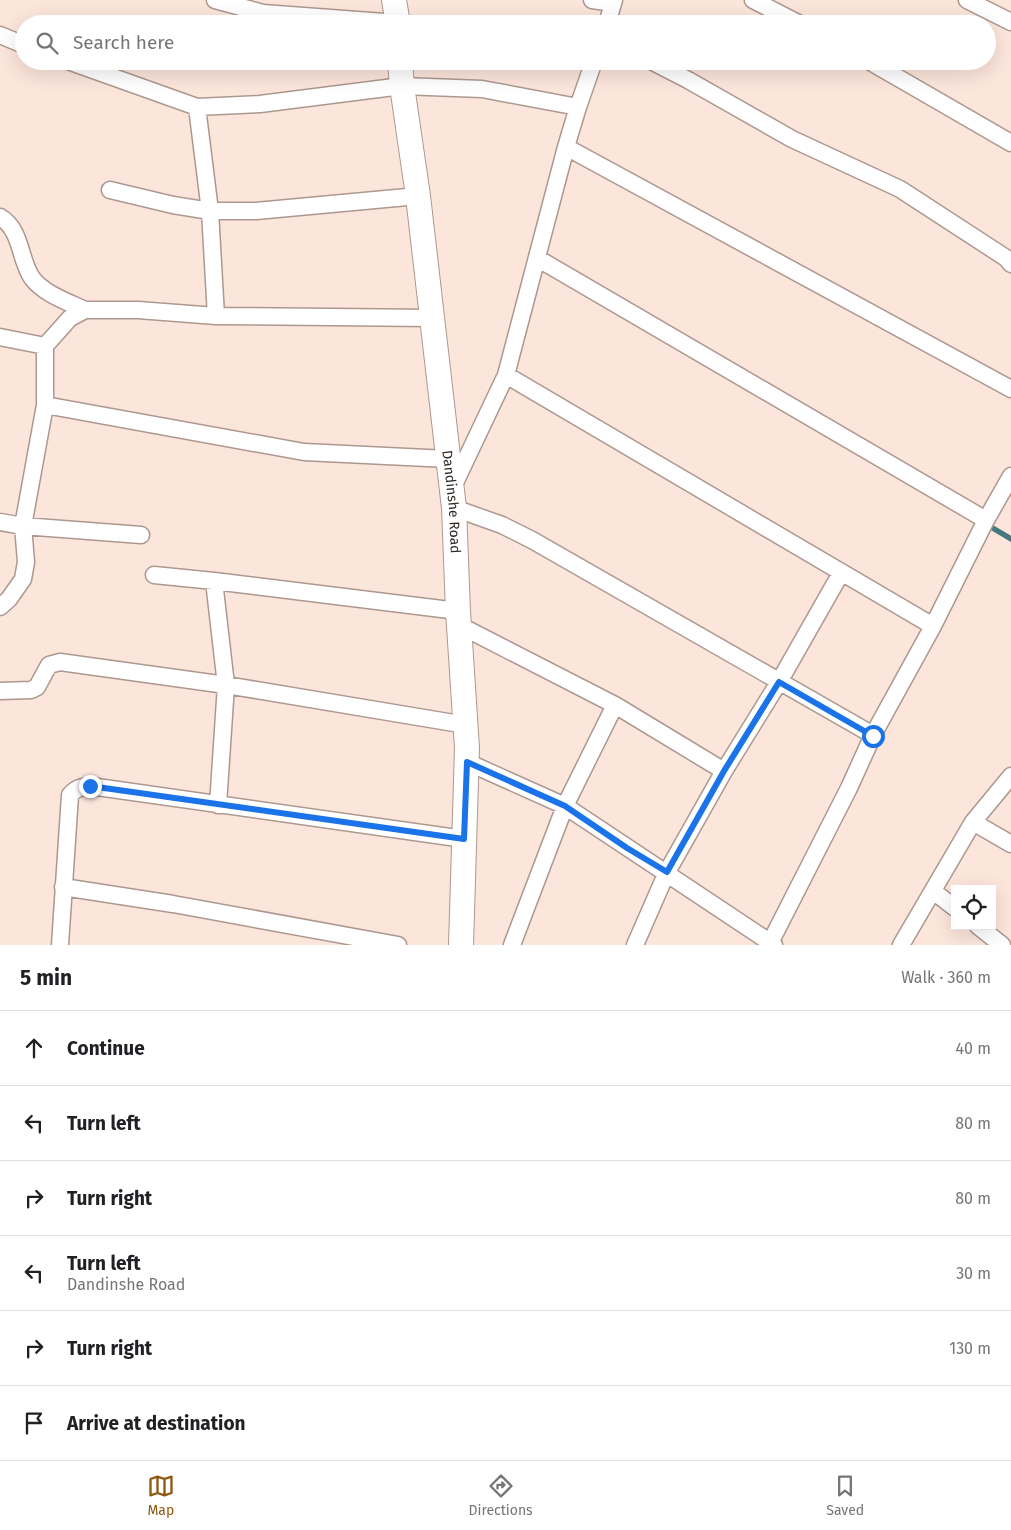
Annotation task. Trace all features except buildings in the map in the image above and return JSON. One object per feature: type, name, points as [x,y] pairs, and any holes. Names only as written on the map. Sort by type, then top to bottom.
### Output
[{"type":"street","points":[[215,0],[263,13],[352,15]]},
{"type":"street","points":[[592,0],[614,2],[610,15]]},
{"type":"street","points":[[753,0],[782,15]]},
{"type":"street","points":[[967,0],[1011,22]]},
{"type":"street","points":[[0,35],[15,41]]},
{"type":"street","points":[[93,70],[197,107],[260,104],[402,86],[482,90],[578,107]]},
{"type":"street","name":"Dandinshe Road","points":[[401,70],[418,196],[453,499],[467,762],[464,839],[464,944]]},
{"type":"street","points":[[591,70],[566,147],[506,375],[453,499],[593,573],[873,736]]},
{"type":"street","points":[[669,70],[792,139],[900,189],[1009,257]]},
{"type":"street","points":[[885,70],[1011,143]]},
{"type":"street","points":[[197,107],[210,211],[216,316]]},
{"type":"street","points":[[566,147],[1011,389]]},
{"type":"street","points":[[110,190],[173,205],[210,211],[256,211],[418,196]]},
{"type":"street","points":[[0,217],[6,220],[16,235],[32,278],[43,289],[85,310],[138,310],[216,316],[432,318]]},
{"type":"street","points":[[537,258],[986,520]]},
{"type":"street","points":[[0,607],[9,599],[23,579],[26,562],[23,526],[45,405],[45,346],[70,318],[85,310]]},
{"type":"street","points":[[0,337],[45,346]]},
{"type":"street","points":[[506,375],[933,626]]},
{"type":"street","points":[[45,405],[304,452],[448,460]]},
{"type":"street","points":[[467,762],[565,806],[627,848],[667,872],[771,944],[873,736],[1011,476]]},
{"type":"street","points":[[0,522],[23,526],[141,535]]},
{"type":"street","points":[[635,945],[667,872],[724,771],[779,682],[841,573]]},
{"type":"street","points":[[154,575],[214,581],[458,618],[615,705],[724,771]]},
{"type":"street","points":[[214,581],[226,685],[218,805]]},
{"type":"street","points":[[0,692],[31,690],[37,687],[50,665],[60,662],[226,685],[466,725]]},
{"type":"street","points":[[512,945],[565,806],[615,705]]},
{"type":"street","points":[[902,945],[973,822],[1011,776]]},
{"type":"street","points":[[60,945],[70,795],[80,786],[464,839]]},
{"type":"street","points":[[973,822],[1011,844]]},
{"type":"street","points":[[63,887],[173,904],[398,945]]},
{"type":"street","points":[[933,891],[951,905]]},
{"type":"street","points":[[983,930],[1002,945]]},
{"type":"waterway","points":[[991,527],[1011,539]]},
{"type":"route","points":[[90,786],[464,839],[467,762],[565,806],[627,848],[667,872],[724,771],[779,682],[873,736]]}]
